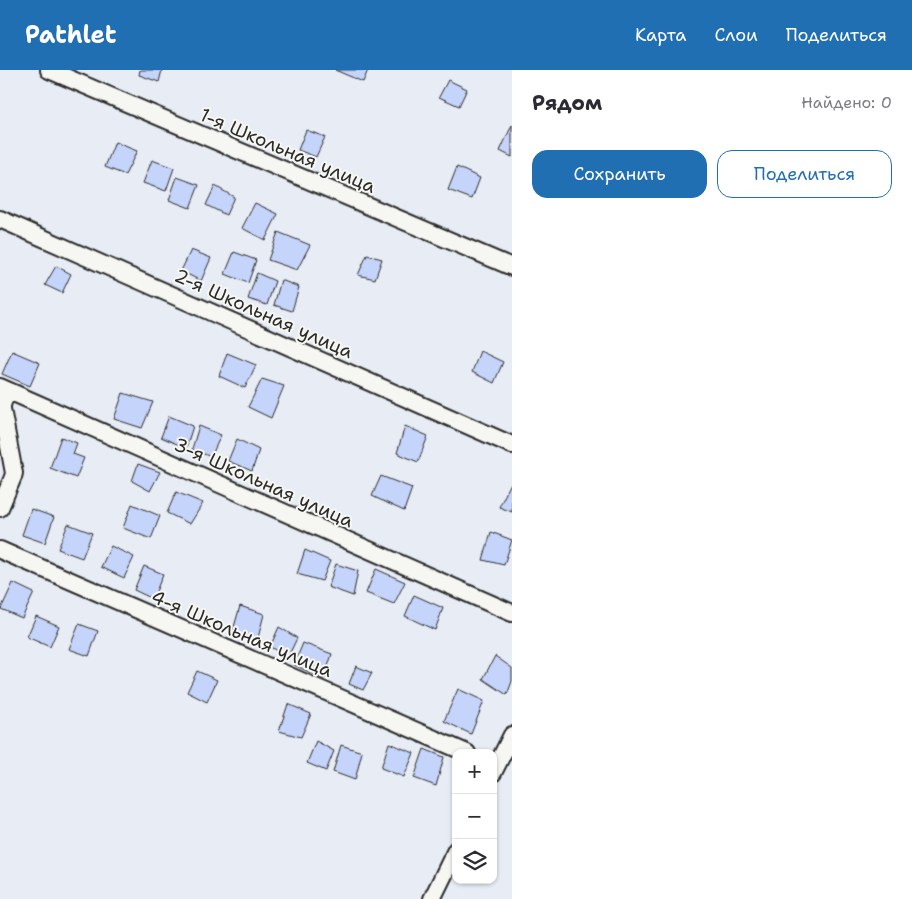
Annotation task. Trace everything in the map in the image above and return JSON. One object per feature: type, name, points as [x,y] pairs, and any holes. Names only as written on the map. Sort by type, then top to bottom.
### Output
[{"type":"street","name":"1-я Школьная улица","points":[[49,70],[512,267]]},
{"type":"street","name":"2-я Школьная улица","points":[[0,219],[512,444]]},
{"type":"street","points":[[0,508],[14,473],[3,415],[4,389]]},
{"type":"street","name":"3-я Школьная улица","points":[[4,389],[512,613]]},
{"type":"street","name":"4-я Школьная улица","points":[[0,550],[459,749]]},
{"type":"street","points":[[497,762],[512,735]]},
{"type":"street","points":[[432,899],[452,858]]},
{"type":"building","points":[[140,70],[162,70],[159,82],[139,75]]},
{"type":"building","points":[[335,70],[368,70],[363,82]]},
{"type":"building","points":[[448,80],[467,89],[459,106],[439,97]]},
{"type":"building","points":[[512,125],[512,157],[500,151]]},
{"type":"building","points":[[306,130],[325,137],[316,157],[298,150]]},
{"type":"building","points":[[115,142],[137,151],[125,175],[105,167]]},
{"type":"building","points":[[152,160],[174,168],[166,191],[143,183]]},
{"type":"building","points":[[457,167],[480,178],[472,199],[448,190]]},
{"type":"building","points":[[177,177],[199,185],[190,208],[169,200]]},
{"type":"building","points":[[215,186],[234,197],[226,215],[206,205]]},
{"type":"building","points":[[255,203],[278,214],[265,240],[242,228]]},
{"type":"building","points":[[278,232],[310,245],[297,270],[268,260]]},
{"type":"building","points":[[191,250],[211,258],[201,281],[181,271]]},
{"type":"building","points":[[234,252],[256,260],[248,283],[225,274]]},
{"type":"building","points":[[367,255],[382,259],[375,279],[358,275]]},
{"type":"building","points":[[56,266],[71,274],[62,293],[45,285]]},
{"type":"building","points":[[257,273],[275,281],[267,305],[248,299]]},
{"type":"building","points":[[281,280],[299,287],[292,311],[274,305]]},
{"type":"building","points":[[12,351],[40,363],[30,386],[2,374]]},
{"type":"building","points":[[480,351],[503,362],[494,383],[472,372]]},
{"type":"building","points":[[227,353],[256,365],[245,388],[219,376]]},
{"type":"building","points":[[262,379],[284,386],[271,418],[248,407]]},
{"type":"building","points":[[123,393],[153,402],[142,428],[114,419]]},
{"type":"building","points":[[169,416],[193,426],[186,448],[161,437]]},
{"type":"building","points":[[199,426],[221,435],[211,457],[192,449]]},
{"type":"building","points":[[405,426],[428,436],[418,462],[397,453]]},
{"type":"building","points":[[61,437],[77,443],[73,454],[84,458],[76,478],[50,468]]},
{"type":"building","points":[[237,439],[259,450],[252,471],[228,461]]},
{"type":"building","points":[[138,464],[160,472],[150,491],[132,481]]},
{"type":"building","points":[[381,476],[412,488],[404,511],[372,496]]},
{"type":"building","points":[[512,483],[512,512],[499,507]]},
{"type":"building","points":[[176,492],[203,503],[190,524],[167,513]]},
{"type":"building","points":[[132,504],[160,516],[151,539],[123,528]]},
{"type":"building","points":[[31,509],[54,517],[45,543],[22,535]]},
{"type":"building","points":[[68,524],[92,533],[82,558],[58,549]]},
{"type":"building","points":[[491,532],[512,540],[504,565],[483,560]]},
{"type":"building","points":[[111,546],[134,557],[124,578],[101,567]]},
{"type":"building","points":[[305,550],[330,561],[322,581],[297,574]]},
{"type":"building","points":[[336,564],[358,571],[353,596],[328,587]]},
{"type":"building","points":[[144,566],[163,574],[153,599],[134,590]]},
{"type":"building","points":[[376,569],[405,582],[394,604],[366,593]]},
{"type":"building","points":[[13,583],[34,593],[22,618],[1,609]]},
{"type":"building","points":[[414,595],[443,608],[435,630],[405,616]]},
{"type":"building","points":[[240,606],[264,614],[257,642],[232,634]]},
{"type":"building","points":[[36,616],[59,626],[50,647],[27,637]]},
{"type":"building","points":[[79,624],[98,631],[89,656],[69,649]]},
{"type":"building","points":[[279,627],[297,638],[288,657],[270,647]]},
{"type":"building","points":[[303,643],[332,654],[324,679],[294,665]]},
{"type":"building","points":[[495,656],[512,668],[512,681],[507,695],[483,679]]},
{"type":"building","points":[[356,666],[372,673],[363,690],[349,684]]},
{"type":"building","points":[[197,671],[217,680],[207,702],[187,692]]},
{"type":"building","points":[[458,689],[484,701],[471,734],[444,721]]},
{"type":"building","points":[[288,704],[311,714],[301,737],[279,731]]},
{"type":"building","points":[[316,741],[334,751],[326,771],[307,763]]},
{"type":"building","points":[[389,743],[414,753],[404,777],[381,768]]},
{"type":"building","points":[[341,745],[362,752],[355,780],[333,772]]},
{"type":"building","points":[[424,749],[444,757],[436,786],[414,778]]}]
